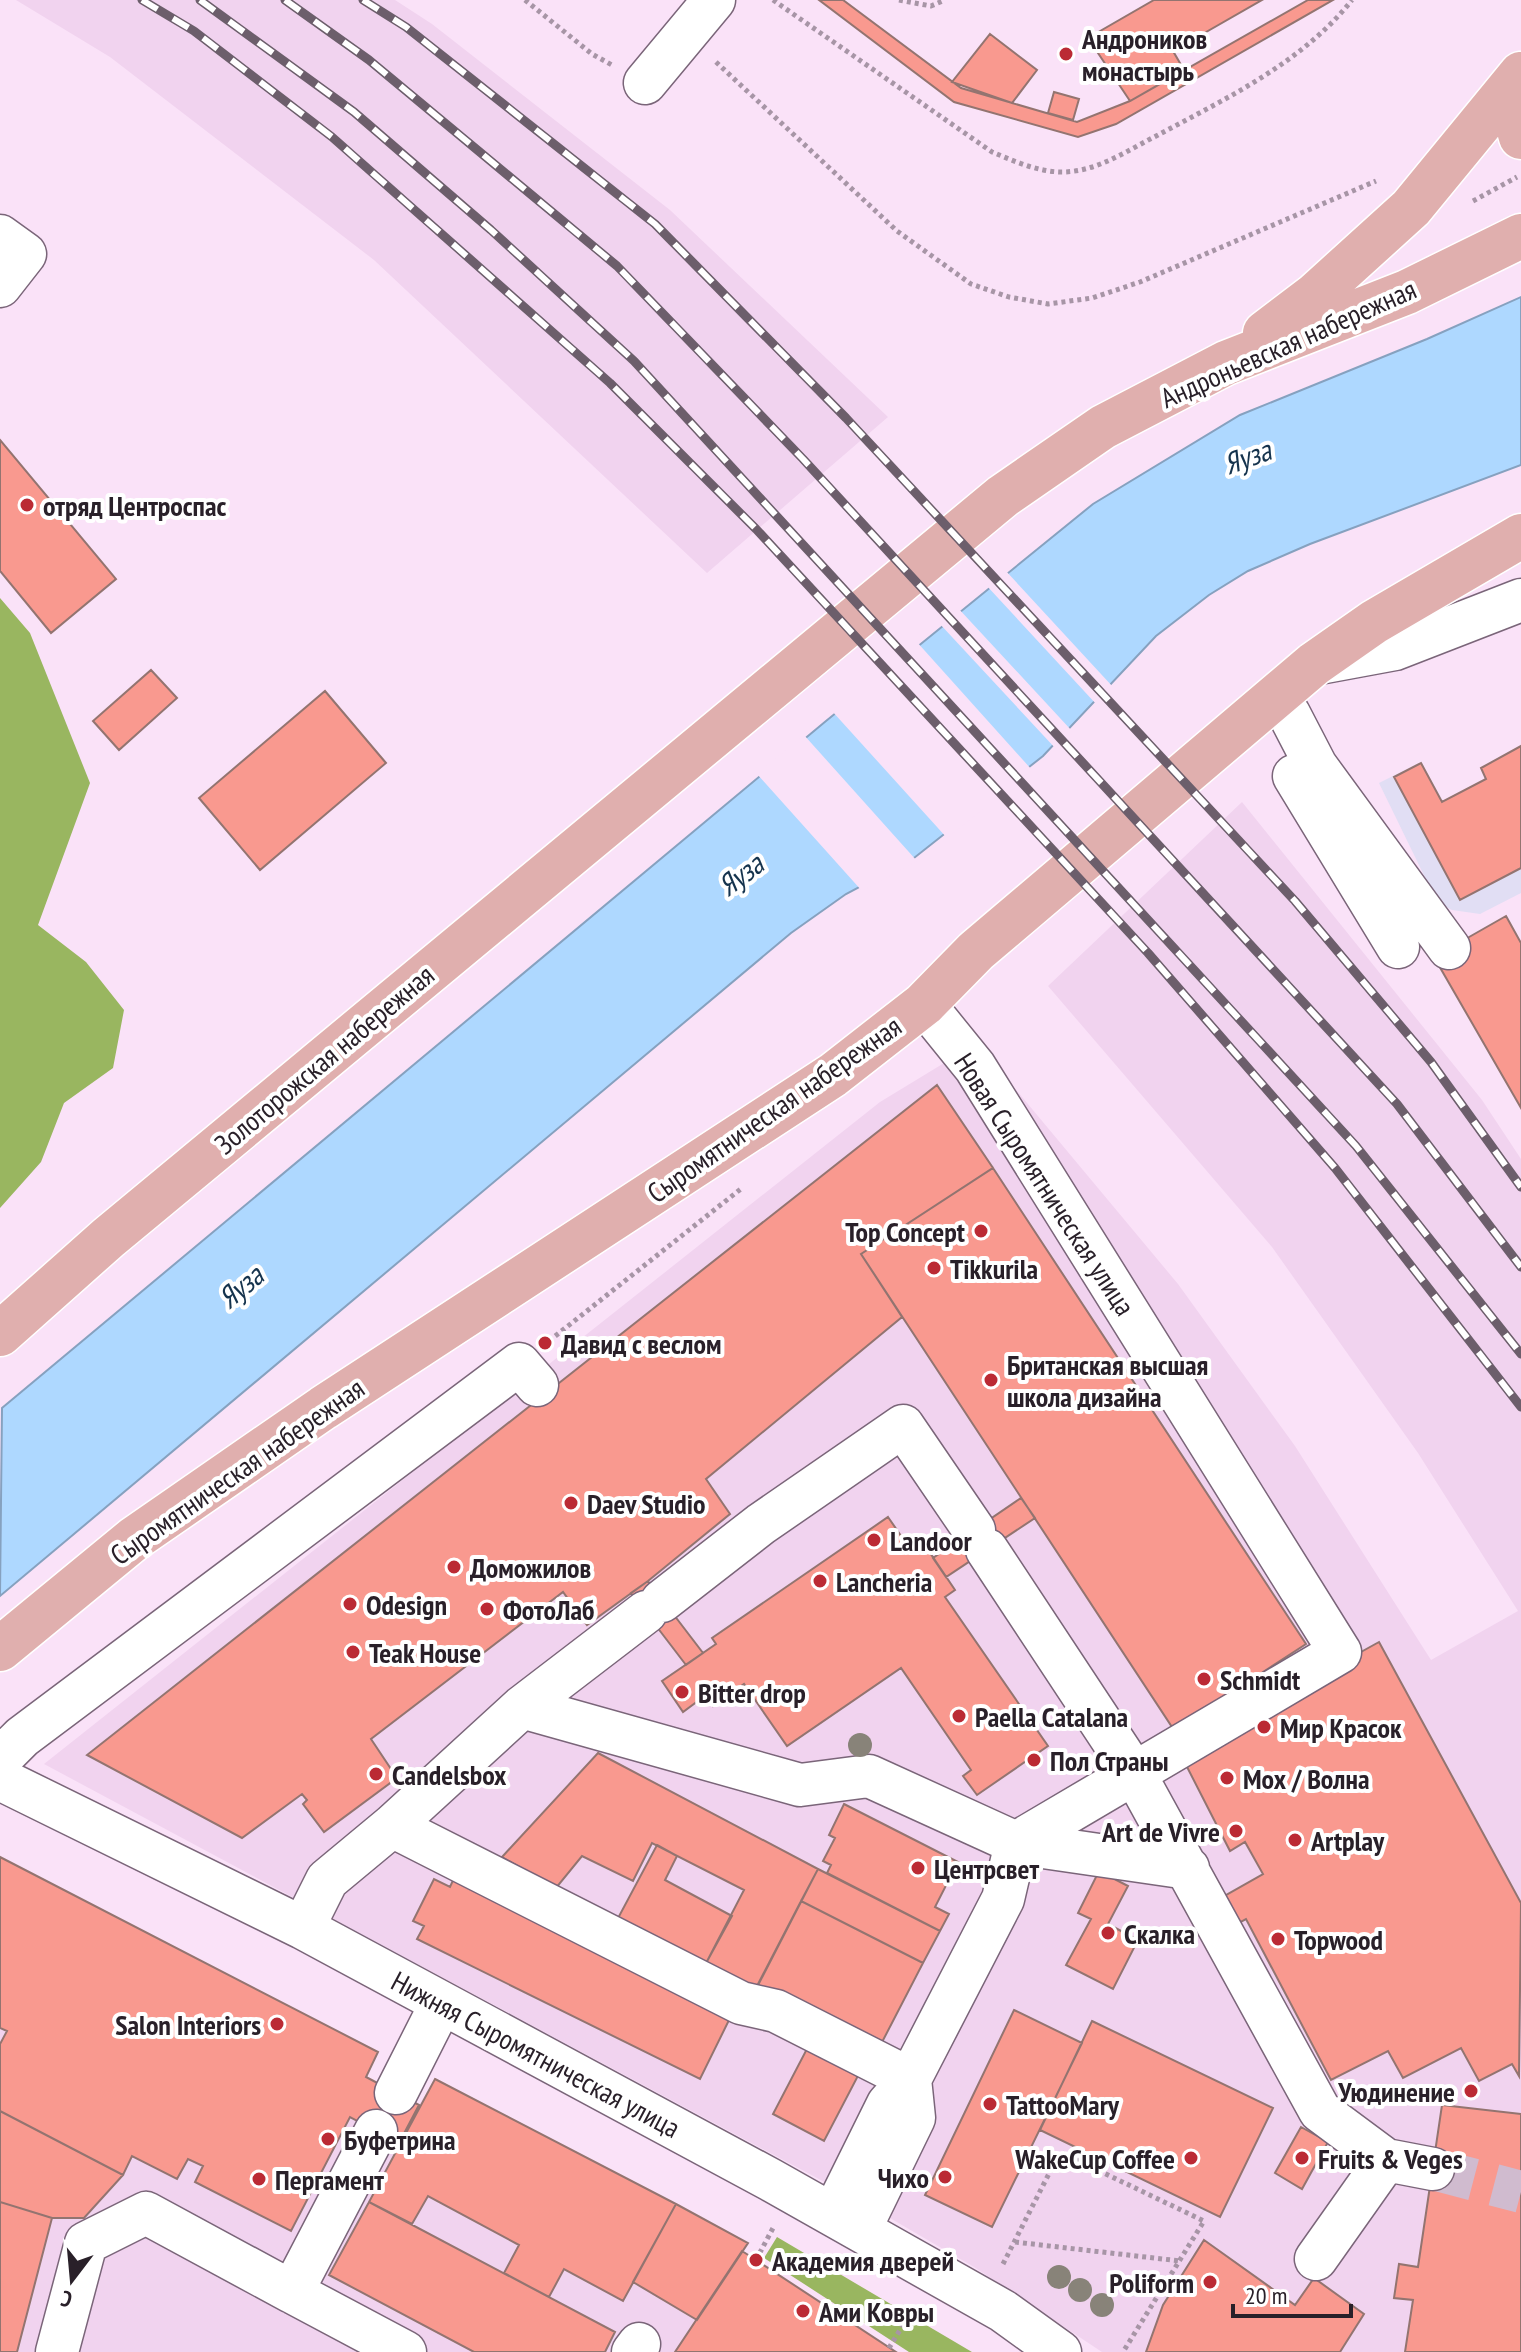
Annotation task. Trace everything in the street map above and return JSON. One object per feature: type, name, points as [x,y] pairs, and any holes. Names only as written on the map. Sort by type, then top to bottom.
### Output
[{"type":"main road","points":[[1226,363],[1315,295],[1411,208],[1521,74]]},
{"type":"main road","points":[[1521,87],[1514,113],[1521,137]]},
{"type":"main road","name":"Андроньевская набережная","points":[[651,788],[1003,496],[1103,427],[1226,363],[1407,292],[1521,236]]},
{"type":"main road","name":"Сыромятническая набережная","points":[[0,1649],[135,1538],[323,1408],[833,1075],[924,1004],[976,951],[1314,664],[1374,622],[1521,536]]},
{"type":"main road","name":"Золоторожская набережная","points":[[0,1334],[108,1238],[651,788]]},
{"type":"street","points":[[645,83],[714,0]]},
{"type":"street","points":[[1314,664],[1395,649],[1521,600]]},
{"type":"street","points":[[1398,947],[1266,731],[1263,707],[1289,714],[1316,766],[1449,948]]},
{"type":"street","name":"Новая Сыромятническая улица","points":[[924,1004],[975,1067],[1340,1652],[1133,1771]]},
{"type":"street","points":[[0,1759],[22,1737],[519,1364],[537,1385]]},
{"type":"street","points":[[303,1928],[327,1880],[392,1826],[522,1707],[761,1524],[903,1426],[1133,1771],[1320,2111],[1386,2160],[1433,2169]]},
{"type":"street","points":[[522,1707],[800,1785],[869,1776],[1016,1843],[1188,1868]]},
{"type":"street","points":[[846,2222],[888,2104],[910,2079],[1003,1899],[1016,1843],[1133,1771]]},
{"type":"street","name":"Нижняя Сыромятническая улица","points":[[0,1779],[303,1928],[846,2222],[1003,2311],[1060,2352]]},
{"type":"street","points":[[392,1826],[741,2003],[776,2011],[910,2079]]},
{"type":"street","points":[[396,2093],[441,2004]]},
{"type":"street","points":[[292,2292],[376,2131]]},
{"type":"street","points":[[1316,2259],[1386,2160]]},
{"type":"street","points":[[57,2352],[86,2243],[146,2213],[405,2352]]},
{"type":"path","points":[[525,0],[592,54]]},
{"type":"path","points":[[773,0],[992,152],[1031,167],[1062,172],[1097,166],[1246,88],[1305,46],[1352,0]]},
{"type":"path","points":[[899,0],[931,6],[945,0]]},
{"type":"path","points":[[686,33],[897,231],[971,284],[1009,297],[1048,304],[1104,294],[1140,282],[1380,179]]},
{"type":"path","points":[[1002,2265],[1060,2152],[1204,2221],[1123,2352]]},
{"type":"path","points":[[756,2260],[774,2228]]},
{"type":"path","points":[[1015,2242],[1180,2261]]},
{"type":"path","points":[[889,2348],[916,2303]]},
{"type":"shaded area","points":[[16,0],[395,0],[432,24],[670,210],[888,417],[707,573],[374,260],[110,57]]},
{"type":"shaded area","points":[[1521,746],[1521,893],[1480,914],[1452,910],[1437,902],[1379,783],[1421,762],[1443,801],[1486,779],[1481,768]]},
{"type":"shaded area","name":"Artplay","points":[[1242,802],[1482,1100],[1521,1159],[1521,2352],[1102,2352],[974,2267],[871,2207],[44,1764],[880,1102],[977,1043],[1178,1284],[1295,1446],[1431,1660],[1518,1611],[1418,1453],[1272,1247],[1048,986]]},
{"type":"shaded area","points":[[0,1857],[378,2052],[366,2077],[419,2105],[435,2079],[748,2243],[743,2251],[896,2352],[0,2352]]},
{"type":"green space","points":[[0,598],[30,633],[90,783],[38,925],[86,962],[124,1010],[113,1068],[64,1103],[41,1162],[0,1208]]},
{"type":"green space","points":[[777,2237],[972,2352],[909,2352],[764,2258]]},
{"type":"water","name":"Яуза","points":[[1521,297],[1521,465],[1310,544],[1248,571],[1209,595],[1156,636],[1043,756],[914,858],[846,894],[791,933],[0,1596],[2,1408],[826,721],[1093,504],[1240,415]]},
{"type":"pier","points":[[1005,570],[1113,687],[1097,705],[986,585]]},
{"type":"pier","points":[[958,608],[1072,731],[1056,749],[939,623]]},
{"type":"pier","points":[[916,641],[1032,770],[947,838],[832,711]]},
{"type":"pier","points":[[804,735],[917,861],[862,891],[757,774]]},
{"type":"building","points":[[819,0],[843,0],[961,88],[1077,122],[1130,101],[1308,0],[1333,0],[1116,124],[1078,137],[954,102]]},
{"type":"building","points":[[1154,0],[1262,0],[1173,51],[1184,70],[1130,101],[1088,38]]},
{"type":"building","points":[[990,34],[1037,70],[1012,103],[952,82]]},
{"type":"building","points":[[1054,92],[1079,99],[1073,120],[1048,113]]},
{"type":"building","name":"отряд Центроспас","points":[[0,440],[116,579],[51,633],[0,571]]},
{"type":"building","points":[[151,670],[177,698],[119,750],[93,721]]},
{"type":"building","points":[[325,691],[386,763],[260,870],[199,798]]},
{"type":"building","points":[[1521,746],[1521,868],[1460,900],[1394,777],[1421,763],[1442,802],[1486,779],[1481,768]]},
{"type":"building","points":[[1506,916],[1521,943],[1521,1108],[1434,957]]},
{"type":"building","points":[[937,1085],[993,1168],[861,1254],[902,1317],[706,1479],[730,1514],[648,1581],[587,1625],[563,1592],[371,1739],[397,1778],[324,1832],[303,1804],[307,1800],[302,1794],[242,1838],[87,1755]]},
{"type":"building","points":[[993,1168],[1306,1644],[1174,1730],[861,1254]]},
{"type":"building","points":[[1021,1498],[1035,1518],[946,1577],[933,1558]]},
{"type":"building","points":[[888,1517],[908,1546],[920,1538],[955,1590],[945,1597],[1048,1746],[977,1795],[963,1776],[971,1770],[901,1668],[787,1746],[744,1684],[713,1706],[706,1695],[683,1712],[662,1681],[716,1644],[712,1638]]},
{"type":"building","points":[[648,1581],[703,1653],[686,1665],[631,1593]]},
{"type":"building","points":[[1379,1642],[1521,1903],[1519,2076],[1512,2064],[1479,2081],[1461,2048],[1403,2078],[1388,2051],[1331,2080],[1246,1919],[1235,1925],[1221,1898],[1263,1874],[1245,1842],[1230,1851],[1185,1763],[1220,1730]]},
{"type":"building","points":[[598,1753],[818,1869],[754,1993],[704,1967],[744,1890],[652,1843],[633,1881],[582,1856],[556,1888],[502,1857]]},
{"type":"building","points":[[844,1804],[958,1862],[935,1907],[949,1914],[940,1931],[827,1873],[831,1865],[823,1861],[835,1838],[829,1835]]},
{"type":"building","points":[[657,1845],[677,1856],[665,1880],[732,1916],[704,1967],[617,1920]]},
{"type":"building","points":[[0,1857],[378,2052],[366,2077],[419,2105],[399,2143],[350,2117],[291,2231],[195,2182],[203,2166],[188,2159],[177,2179],[132,2156],[123,2175],[0,2111],[0,2044],[7,2031],[0,2028]]},
{"type":"building","points":[[818,1869],[940,1931],[923,1963],[801,1901]]},
{"type":"building","points":[[1099,1871],[1128,1886],[1108,1924],[1138,1940],[1113,1989],[1066,1965],[1091,1919],[1078,1913]]},
{"type":"building","points":[[455,1876],[732,2014],[700,2079],[417,1939],[424,1926],[413,1921],[434,1879],[450,1887]]},
{"type":"building","points":[[801,1901],[923,1963],[879,2048],[757,1986]]},
{"type":"building","points":[[1014,2010],[1082,2043],[992,2227],[925,2195]]},
{"type":"building","points":[[1092,2021],[1273,2108],[1220,2217],[1040,2130]]},
{"type":"building","points":[[810,2043],[861,2070],[824,2141],[773,2114]]},
{"type":"building","points":[[435,2079],[676,2204],[623,2301],[564,2269],[549,2297],[504,2273],[519,2245],[428,2196],[412,2224],[369,2202]]},
{"type":"building","points":[[1442,2105],[1521,2114],[1521,2352],[1405,2352],[1413,2300],[1394,2298],[1399,2264],[1418,2267]]},
{"type":"building","points":[[0,2111],[123,2175],[84,2218],[52,2218],[0,2202]]},
{"type":"building","name":"Fruits & Veges","points":[[1301,2127],[1328,2142],[1302,2189],[1275,2173]]},
{"type":"building","points":[[0,2202],[52,2218],[17,2352],[0,2352]]},
{"type":"building","points":[[369,2202],[615,2332],[605,2352],[474,2352],[329,2275]]},
{"type":"building","points":[[676,2204],[748,2243],[697,2320],[633,2282]]},
{"type":"building","points":[[1204,2240],[1295,2305],[1314,2278],[1364,2314],[1340,2352],[1146,2352],[1163,2305]]},
{"type":"building","points":[[742,2251],[756,2260],[896,2352],[675,2352]]},
{"type":"tunnel","points":[[1433,2169],[1521,2192]]},
{"type":"railway","points":[[142,0],[194,31],[332,137],[610,383],[756,529],[1148,953],[1335,1168],[1521,1407]]},
{"type":"railway","points":[[200,0],[354,112],[491,230],[634,361],[1356,1146],[1521,1354]]},
{"type":"railway","points":[[285,0],[369,60],[617,266],[803,459],[1397,1104],[1521,1267]]},
{"type":"railway","points":[[363,0],[406,27],[655,224],[846,418],[1295,901],[1431,1062],[1521,1187]]},
{"type":"place","name":"Андроников монастырь","points":[[1066,54]]},
{"type":"place","name":"отряд Центроспас","points":[[27,505]]},
{"type":"place","name":"Top Concept","points":[[981,1231]]},
{"type":"place","name":"Tikkurila","points":[[934,1268]]},
{"type":"place","name":"Давид с веслом","points":[[545,1343]]},
{"type":"place","name":"Британская высшая школа дизайна","points":[[991,1380]]},
{"type":"place","name":"Daev Studio","points":[[571,1503]]},
{"type":"place","name":"Landoor","points":[[874,1540]]},
{"type":"place","name":"Доможилов","points":[[454,1567]]},
{"type":"place","name":"Lancheria","points":[[820,1581]]},
{"type":"place","name":"Odesign","points":[[350,1604]]},
{"type":"place","name":"ФотоЛаб","points":[[487,1609]]},
{"type":"place","name":"Teak House","points":[[353,1652]]},
{"type":"place","name":"Schmidt","points":[[1204,1679]]},
{"type":"place","name":"Bitter drop","points":[[682,1692]]},
{"type":"place","name":"Paella Catalana","points":[[959,1716]]},
{"type":"place","name":"Мир Красок","points":[[1264,1727]]},
{"type":"place","name":"Пол Страны","points":[[1034,1760]]},
{"type":"place","name":"Candelsbox","points":[[376,1774]]},
{"type":"place","name":"Мох / Волна","points":[[1227,1778]]},
{"type":"place","name":"Art de Vivre","points":[[1236,1831]]},
{"type":"place","name":"Artplay","points":[[1295,1840]]},
{"type":"place","name":"Центрсвет","points":[[918,1868]]},
{"type":"place","name":"Скалка","points":[[1108,1933]]},
{"type":"place","name":"Topwood","points":[[1278,1939]]},
{"type":"place","name":"Salon Interiors","points":[[277,2024]]},
{"type":"place","name":"Уюдинение","points":[[1471,2091]]},
{"type":"place","name":"TattooMary","points":[[990,2104]]},
{"type":"place","name":"Буфетрина","points":[[328,2139]]},
{"type":"place","name":"WakeCup Coffee","points":[[1191,2158]]},
{"type":"place","name":"Fruits & Veges","points":[[1302,2158]]},
{"type":"place","name":"Чихо","points":[[945,2177]]},
{"type":"place","name":"Пергамент","points":[[259,2179]]},
{"type":"place","name":"Академия дверей","points":[[756,2260]]},
{"type":"place","name":"Poliform","points":[[1210,2282]]},
{"type":"place","name":"Ами Ковры","points":[[803,2311]]}]
